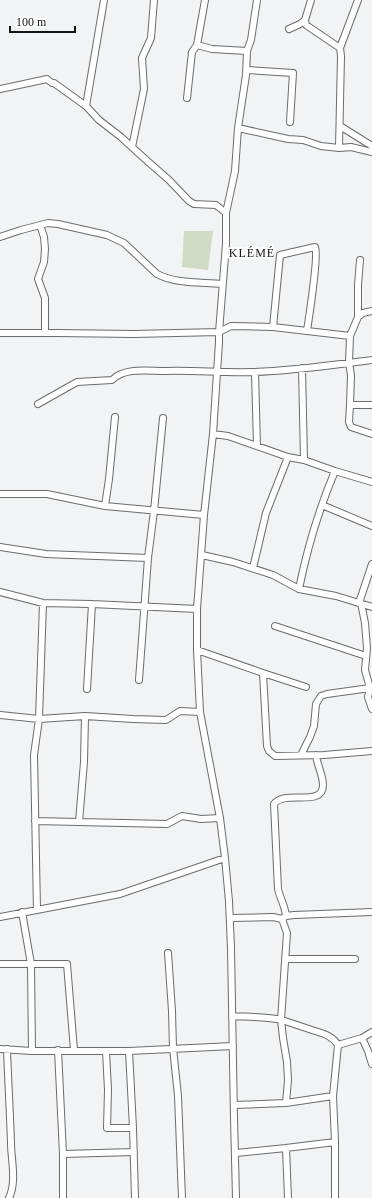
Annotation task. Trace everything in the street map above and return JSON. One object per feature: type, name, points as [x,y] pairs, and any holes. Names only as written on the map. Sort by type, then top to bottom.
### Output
[{"type":"street","points":[[86,106],[104,0]]},
{"type":"street","points":[[132,147],[144,89],[142,58],[151,38],[154,0]]},
{"type":"street","points":[[187,98],[192,52],[197,45],[205,0]]},
{"type":"street","points":[[236,1198],[230,918],[220,818],[200,712],[197,609],[204,515],[213,434],[218,332],[226,244],[226,213],[235,170],[239,134],[238,128],[243,104],[247,70],[247,51],[251,40],[257,0]]},
{"type":"street","points":[[311,0],[305,20],[306,25],[340,48]]},
{"type":"street","points":[[339,148],[340,48],[358,0]]},
{"type":"street","points":[[288,29],[305,20]]},
{"type":"street","points":[[197,45],[212,49],[247,51]]},
{"type":"street","points":[[247,70],[294,73],[290,122]]},
{"type":"street","points":[[0,89],[47,80],[62,87],[86,106],[99,120],[169,180],[189,201],[194,204],[216,205],[226,213]]},
{"type":"street","points":[[340,126],[372,146]]},
{"type":"street","points":[[238,128],[288,139],[303,140],[321,146],[339,148],[351,147],[372,152]]},
{"type":"street","points":[[0,237],[48,223],[58,224],[107,235],[124,243],[157,274],[163,277],[179,281],[222,284]]},
{"type":"street","points":[[40,225],[44,237],[45,249],[44,262],[38,279],[45,298],[45,333]]},
{"type":"street","points":[[273,327],[280,254],[314,247],[316,249],[316,261],[307,331]]},
{"type":"street","points":[[360,260],[358,317],[350,336],[350,422],[351,427],[372,434]]},
{"type":"street","points":[[358,317],[372,311]]},
{"type":"street","points":[[0,333],[134,334],[218,332],[231,326],[273,327],[350,336]]},
{"type":"street","points":[[38,404],[77,382],[112,380],[128,371],[255,372],[372,360]]},
{"type":"street","points":[[302,368],[304,460]]},
{"type":"street","points":[[255,372],[257,446]]},
{"type":"street","points":[[350,405],[372,405]]},
{"type":"street","points":[[106,506],[115,417]]},
{"type":"street","points":[[140,680],[148,558],[162,418]]},
{"type":"street","points":[[213,434],[228,436],[288,457],[304,460],[372,482]]},
{"type":"street","points":[[253,568],[266,513],[288,457]]},
{"type":"street","points":[[299,589],[305,560],[322,505],[335,471]]},
{"type":"street","points":[[0,494],[47,494],[106,506],[204,515]]},
{"type":"street","points":[[322,505],[372,526]]},
{"type":"street","points":[[0,547],[46,554],[148,558]]},
{"type":"street","points":[[202,555],[253,568],[273,575],[299,589],[336,596],[372,607]]},
{"type":"street","points":[[372,564],[360,603],[365,623],[367,648],[365,670],[370,688],[368,697],[372,709]]},
{"type":"street","points":[[0,592],[43,603],[197,609]]},
{"type":"street","points":[[37,910],[34,755],[39,719],[43,603]]},
{"type":"street","points":[[87,689],[92,604]]},
{"type":"street","points":[[274,626],[366,656]]},
{"type":"street","points":[[197,650],[306,687]]},
{"type":"street","points":[[263,673],[267,746],[269,751],[275,756],[372,751]]},
{"type":"street","points":[[301,755],[314,726],[316,704],[321,696],[370,688]]},
{"type":"street","points":[[0,715],[39,719],[85,716],[166,720],[180,711],[200,712]]},
{"type":"street","points":[[79,822],[84,762],[85,716]]},
{"type":"street","points":[[286,1102],[288,1080],[287,1062],[281,1020],[286,933],[284,905],[278,889],[273,807],[274,803],[280,800],[314,797],[322,793],[323,780],[316,755]]},
{"type":"street","points":[[35,821],[167,824],[182,816],[220,818]]},
{"type":"street","points":[[0,917],[120,894],[225,858]]},
{"type":"street","points":[[22,912],[31,964],[32,1050]]},
{"type":"street","points":[[230,918],[284,917],[320,913],[372,912]]},
{"type":"street","points":[[168,953],[173,1048],[178,1096],[182,1198]]},
{"type":"street","points":[[285,959],[355,959]]},
{"type":"street","points":[[0,964],[66,964],[74,1050]]},
{"type":"street","points":[[232,1016],[281,1020],[320,1032],[336,1041],[338,1045],[333,1096],[336,1198]]},
{"type":"street","points":[[338,1045],[362,1038],[372,1032]]},
{"type":"street","points":[[362,1038],[372,1064]]},
{"type":"street","points":[[0,1049],[129,1051],[233,1046]]},
{"type":"street","points":[[7,1049],[13,1173],[13,1182],[9,1198]]},
{"type":"street","points":[[58,1050],[63,1198]]},
{"type":"street","points":[[106,1051],[108,1085],[107,1128],[133,1128]]},
{"type":"street","points":[[129,1051],[135,1198]]},
{"type":"street","points":[[234,1105],[286,1102],[333,1096]]},
{"type":"street","points":[[236,1152],[335,1142]]},
{"type":"street","points":[[286,1148],[288,1198]]},
{"type":"street","points":[[62,1154],[134,1152]]},
{"type":"green space","points":[[184,231],[213,231],[208,270],[182,267]]},
{"type":"district","name":"KLÉMÉ","points":[[252,253]]}]
